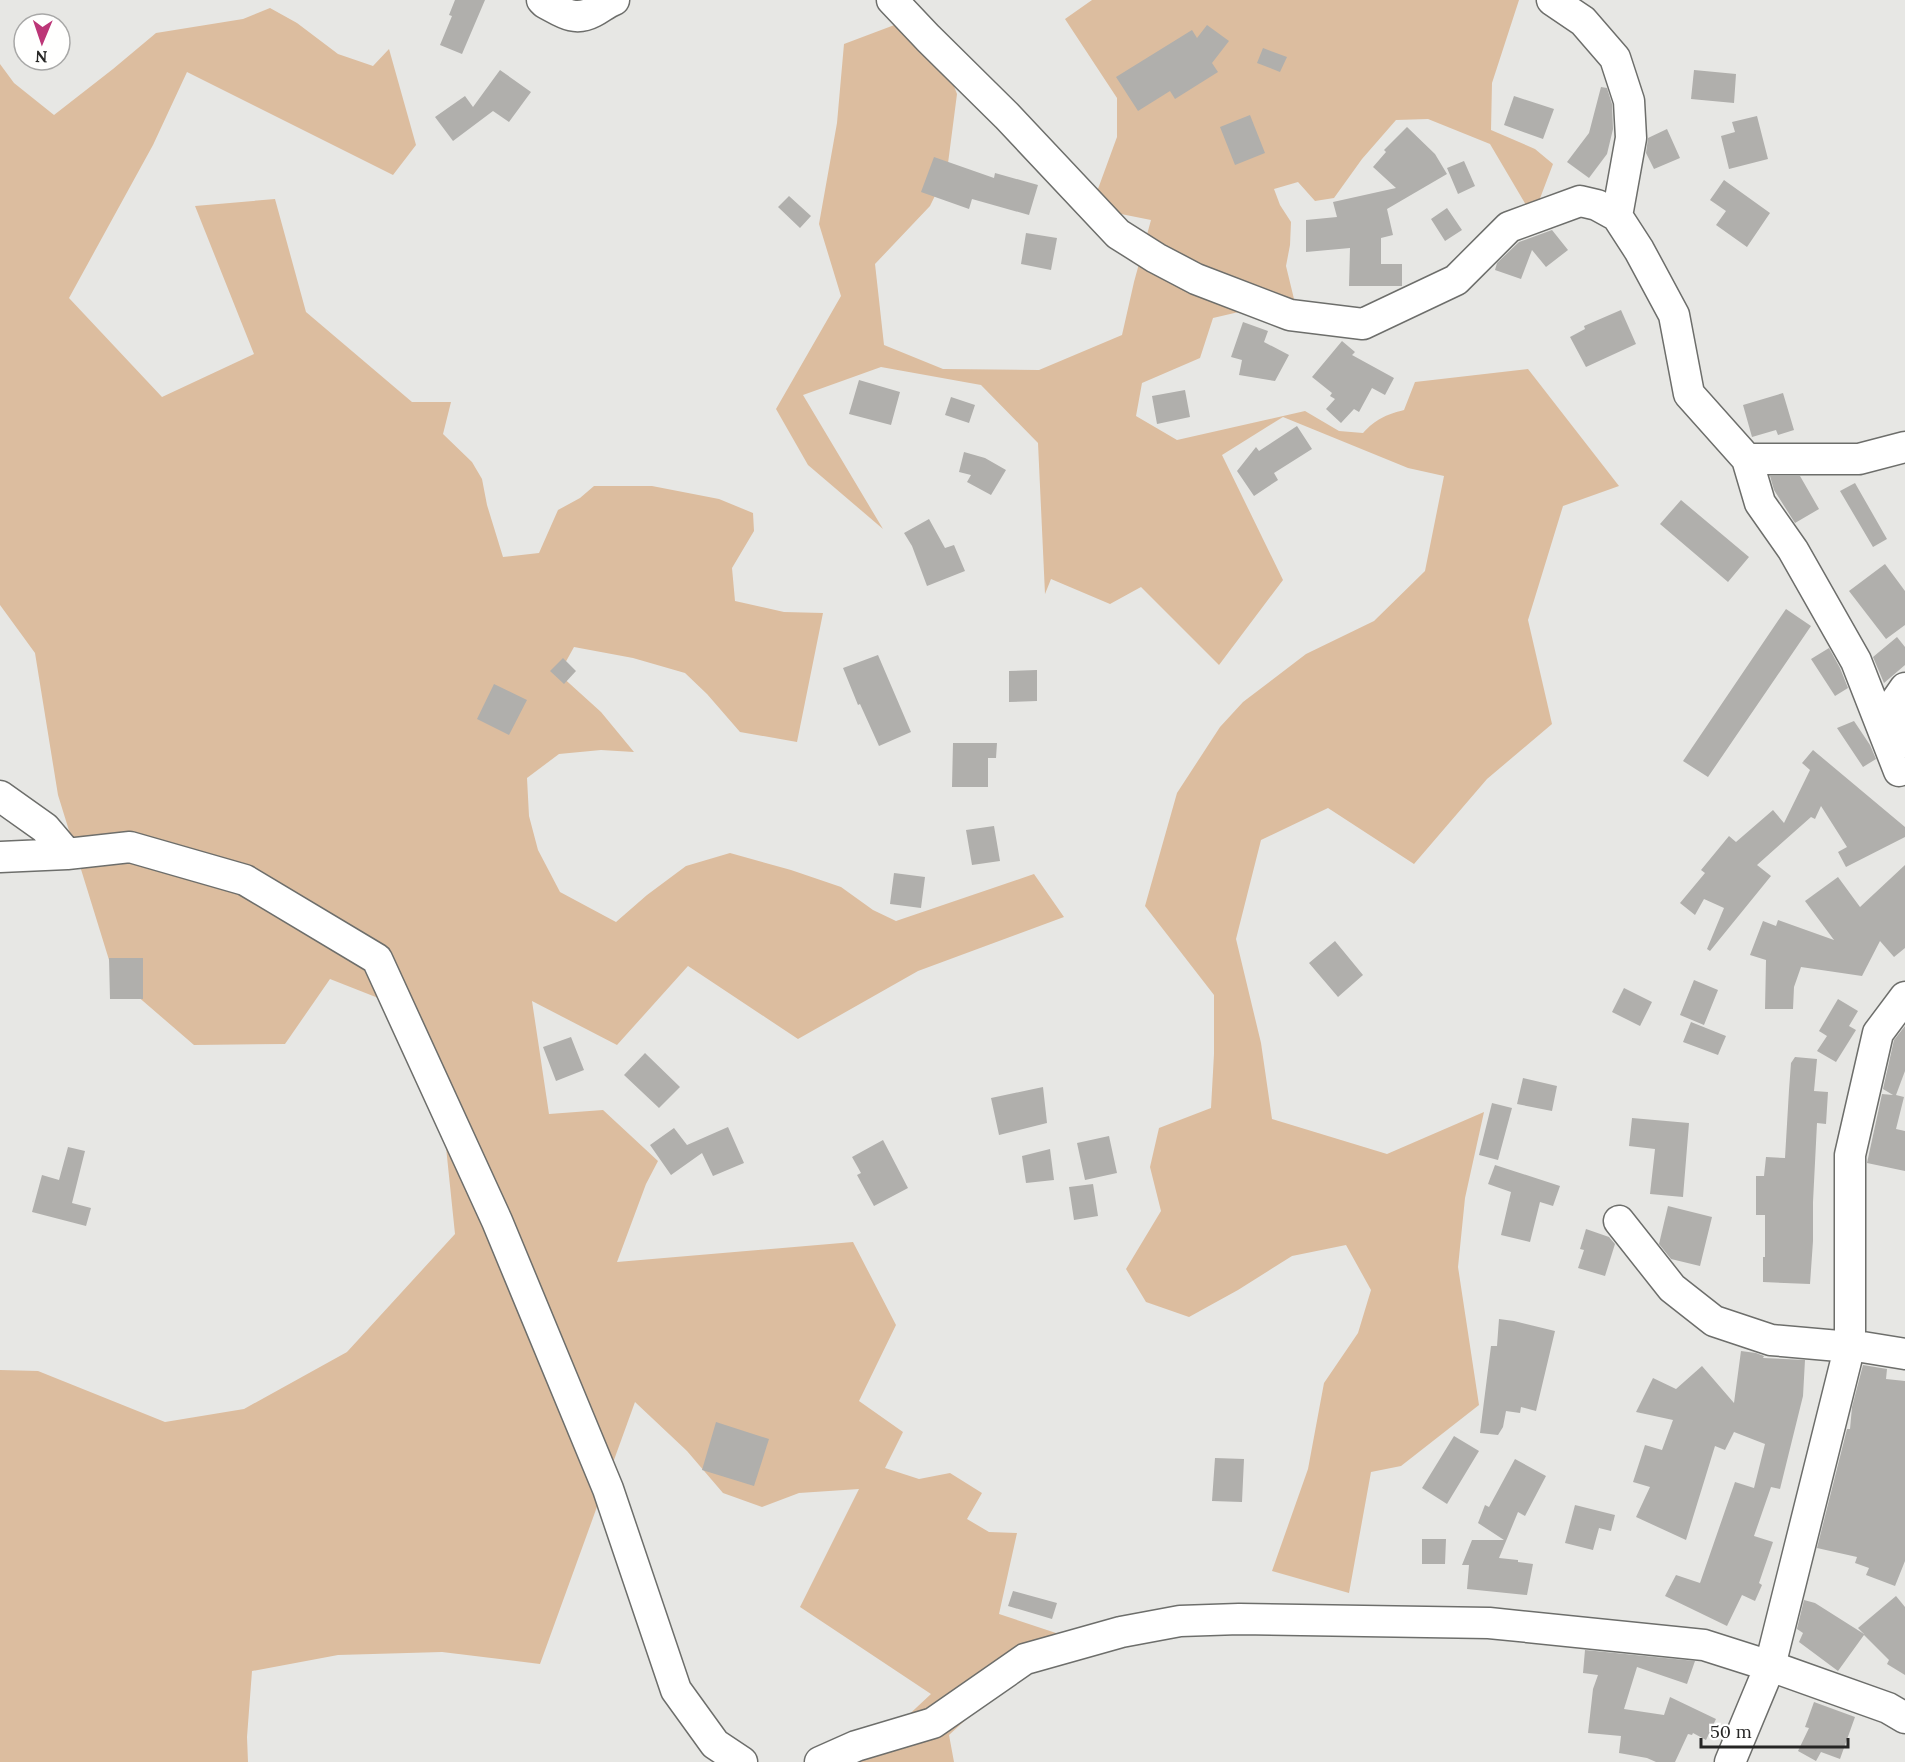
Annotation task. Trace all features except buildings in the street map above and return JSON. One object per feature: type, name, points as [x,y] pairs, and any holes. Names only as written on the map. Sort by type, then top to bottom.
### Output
[{"type":"street","points":[[542,0],[571,17],[592,13],[603,4],[614,0]]},
{"type":"street","points":[[892,0],[1007,116],[1118,234],[1196,279],[1290,315],[1363,324],[1456,280],[1509,227],[1580,201],[1597,205],[1617,216],[1639,250],[1674,315],[1689,394],[1747,459],[1760,503],[1793,550],[1856,662],[1902,778]]},
{"type":"street","points":[[1552,0],[1583,21],[1615,58],[1629,101],[1631,138],[1617,216]]},
{"type":"street","points":[[1747,459],[1859,459],[1905,447]]},
{"type":"street","points":[[1902,778],[1896,743],[1896,701],[1905,688]]},
{"type":"street","points":[[0,796],[45,828],[67,854]]},
{"type":"street","points":[[0,857],[67,854],[130,847],[245,880],[377,959],[497,1221],[608,1490],[676,1690],[715,1744],[742,1762]]},
{"type":"street","points":[[1730,1762],[1770,1666],[1850,1345],[1850,1155],[1878,1033],[1905,997]]},
{"type":"street","points":[[1619,1221],[1672,1288],[1714,1321],[1771,1340],[1850,1345],[1905,1354]]},
{"type":"street","points":[[820,1762],[856,1746],[933,1723],[1025,1659],[1121,1632],[1180,1621],[1239,1618],[1489,1623],[1704,1645],[1888,1708],[1905,1718]]},
{"type":"shaded area","points":[[1092,0],[1519,0],[1492,83],[1491,130],[1535,149],[1553,164],[1533,217],[1490,144],[1428,119],[1396,120],[1362,159],[1334,198],[1315,201],[1298,182],[1274,189],[1280,205],[1291,222],[1286,266],[1294,299],[1213,318],[1200,358],[1142,383],[1136,416],[1177,440],[1305,411],[1339,431],[1363,433],[1381,418],[1404,410],[1415,382],[1528,369],[1619,486],[1563,506],[1528,620],[1552,724],[1487,779],[1414,864],[1328,808],[1261,840],[1236,939],[1261,1043],[1272,1119],[1387,1154],[1484,1112],[1465,1198],[1458,1267],[1479,1405],[1401,1466],[1371,1472],[1349,1593],[1272,1571],[1308,1469],[1324,1383],[1358,1333],[1371,1290],[1346,1245],[1292,1256],[1189,1317],[1146,1302],[1126,1269],[1161,1211],[1150,1167],[1159,1128],[1211,1108],[1214,1054],[1214,995],[1145,906],[1177,793],[1220,727],[1243,702],[1306,654],[1374,621],[1425,571],[1444,476],[1408,468],[1283,417],[1222,455],[1283,580],[1219,665],[1141,587],[1110,604],[1051,579],[1045,594],[1038,443],[981,385],[881,367],[803,395],[883,529],[808,465],[776,409],[841,296],[819,224],[837,123],[844,44],[913,18],[942,55],[957,94],[947,171],[930,206],[875,264],[884,345],[943,369],[1039,370],[1122,335],[1151,220],[1091,208],[1117,137],[1117,98],[1065,19]]},
{"type":"shaded area","points":[[270,8],[297,23],[338,54],[373,66],[389,49],[416,145],[393,175],[187,72],[153,145],[69,298],[162,397],[254,354],[195,206],[275,199],[306,312],[412,402],[451,402],[443,434],[472,462],[482,479],[487,505],[503,557],[539,553],[558,510],[580,498],[594,486],[652,486],[719,499],[753,513],[754,531],[732,568],[735,601],[784,612],[823,613],[797,742],[740,732],[685,673],[633,658],[574,647],[559,674],[601,712],[634,752],[601,750],[559,754],[527,778],[529,816],[538,850],[560,892],[616,922],[686,866],[730,853],[841,887],[873,910],[896,921],[1034,874],[1064,917],[918,971],[798,1039],[688,966],[617,1045],[532,1001],[549,1114],[603,1110],[658,1161],[646,1184],[617,1262],[853,1242],[896,1325],[859,1401],[903,1432],[885,1468],[919,1479],[950,1473],[982,1493],[967,1519],[989,1532],[1017,1533],[999,1614],[1059,1634],[949,1735],[954,1762],[858,1762],[931,1694],[800,1607],[859,1489],[799,1493],[762,1507],[723,1493],[687,1451],[635,1402],[540,1664],[442,1652],[338,1655],[252,1671],[247,1737],[248,1762],[0,1762],[0,1370],[38,1371],[165,1422],[244,1409],[347,1352],[455,1234],[440,1089],[396,1005],[330,979],[285,1044],[194,1045],[114,976],[58,795],[35,653],[0,605],[0,64],[14,83],[54,115],[156,33],[243,19]]}]
